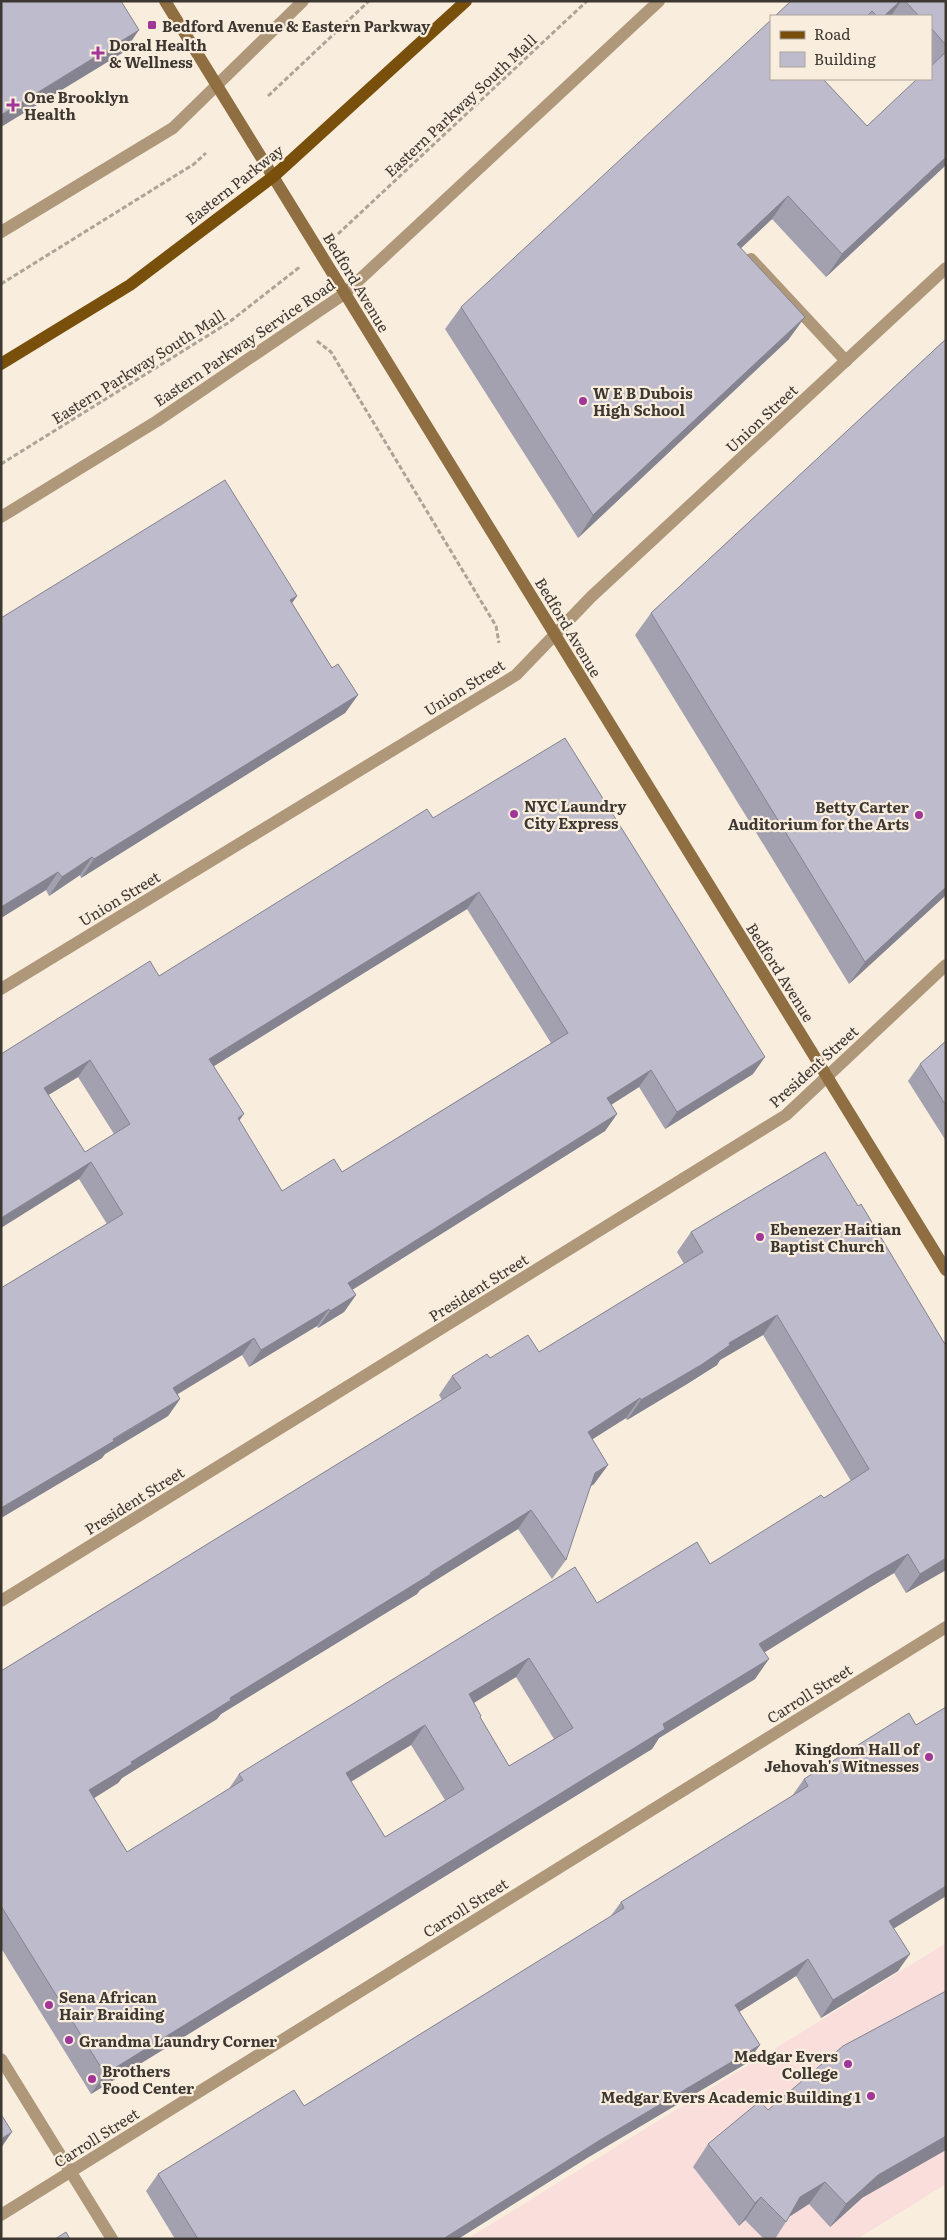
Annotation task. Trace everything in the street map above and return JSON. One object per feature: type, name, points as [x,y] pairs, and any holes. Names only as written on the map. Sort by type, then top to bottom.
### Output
[{"type":"main road","name":"Eastern Parkway","points":[[1,364],[130,285],[274,176],[466,1]]},
{"type":"street","name":"Bedford Avenue","points":[[165,1],[946,1270]]},
{"type":"street","points":[[1,232],[172,128],[303,1]]},
{"type":"street","name":"Eastern Parkway Service Road","points":[[1,517],[157,421],[344,294],[659,1]]},
{"type":"street","points":[[751,259],[846,361]]},
{"type":"street","name":"Union Street","points":[[1,989],[516,675],[591,597],[946,268]]},
{"type":"street","name":"President Street","points":[[1,1601],[786,1115],[946,965]]},
{"type":"street","name":"Carroll Street","points":[[1,2215],[946,1627]]},
{"type":"street","points":[[1,2059],[112,2239]]},
{"type":"path","points":[[268,96],[369,1]]},
{"type":"path","name":"Eastern Parkway South Mall","points":[[347,225],[587,1]]},
{"type":"path","points":[[1,284],[194,164],[206,153]]},
{"type":"path","name":"Eastern Parkway South Mall","points":[[1,464],[228,323],[282,280]]},
{"type":"path","points":[[313,338],[331,352],[496,626],[499,642]]},
{"type":"shaded area","name":"Medgar Evers College","points":[[946,1943],[946,2184],[857,2239],[467,2239]]},
{"type":"building","points":[[1,1],[121,1],[139,30],[1,115]]},
{"type":"building","points":[[791,1],[900,1],[885,15],[876,15],[872,11],[868,15],[776,15]]},
{"type":"building","points":[[905,1],[946,1],[946,45],[932,29],[932,15],[918,15]]},
{"type":"building","points":[[770,21],[770,80],[824,80],[867,126],[916,80],[932,80],[932,65],[946,52],[946,157],[842,254],[788,196],[737,244],[805,317],[593,515],[461,307]]},
{"type":"building","points":[[946,339],[946,887],[865,962],[651,613]]},
{"type":"building","points":[[225,480],[297,596],[290,600],[332,668],[338,664],[358,695],[94,859],[92,857],[62,877],[58,872],[1,907],[1,618]]},
{"type":"building","points":[[565,738],[765,1057],[677,1112],[651,1070],[607,1098],[617,1114],[348,1283],[356,1295],[261,1350],[254,1338],[173,1388],[180,1399],[113,1439],[114,1441],[1,1508],[1,1288],[123,1214],[91,1162],[1,1218],[1,1054],[150,961],[159,976],[427,809],[433,818]],"holes":[[[479,892],[568,1033],[342,1172],[334,1159],[282,1191],[238,1118],[244,1114],[209,1059]],[[90,1060],[130,1124],[85,1152],[44,1088]]]},
{"type":"building","points":[[946,1041],[946,1106],[920,1064]]},
{"type":"building","points":[[825,1152],[858,1206],[861,1204],[946,1346],[946,1558],[920,1574],[908,1554],[871,1575],[759,1644],[769,1659],[663,1724],[665,1729],[105,2074],[1,1906],[1,1671],[461,1388],[452,1376],[487,1354],[490,1358],[528,1335],[539,1352],[703,1252],[691,1232]],"holes":[[[777,1315],[869,1469],[824,1498],[821,1495],[710,1564],[697,1542],[597,1603],[575,1567],[239,1774],[243,1780],[127,1852],[89,1790],[231,1700],[230,1698],[531,1510],[566,1560],[595,1473],[608,1465],[588,1432],[640,1398],[641,1400],[701,1365],[730,1345],[729,1343]],[[529,1658],[573,1728],[509,1766],[480,1717],[469,1694]],[[425,1725],[464,1789],[385,1837],[346,1773]]]},
{"type":"building","points":[[946,1707],[946,1886],[889,1921],[910,1954],[833,2000],[808,1959],[735,2005],[760,2045],[600,2140],[443,2239],[198,2239],[158,2174],[294,2090],[304,2106],[624,1908],[621,1902],[808,1786],[804,1779],[909,1713],[916,1725]]},
{"type":"building","name":"Medgar Evers Academic Building 1","points":[[946,1991],[946,2136],[878,2175],[846,2204],[825,2182],[800,2197],[786,2222],[761,2197],[755,2203],[708,2144],[760,2101],[768,2110],[843,2046]]},
{"type":"building","points":[[1,2114],[12,2132],[1,2139]]},
{"type":"building","points":[[66,2232],[70,2239],[55,2239]]},
{"type":"place","name":"Bedford Avenue & Eastern Parkway","points":[[152,25]]},
{"type":"place","name":"Doral Health & Wellness","points":[[98,53]]},
{"type":"place","name":"One Brooklyn Health","points":[[13,105]]},
{"type":"place","name":"W E B Dubois High School","points":[[583,401]]},
{"type":"place","name":"NYC Laundry City Express","points":[[514,814]]},
{"type":"place","name":"Betty Carter Auditorium for the Arts","points":[[919,815]]},
{"type":"place","name":"Ebenezer Haitian Baptist Church","points":[[760,1237]]},
{"type":"place","name":"Kingdom Hall of Jehovah's Witnesses","points":[[929,1757]]},
{"type":"place","name":"Sena African Hair Braiding","points":[[49,2005]]},
{"type":"place","name":"Grandma Laundry Corner","points":[[69,2040]]},
{"type":"place","name":"Medgar Evers College","points":[[848,2064]]},
{"type":"place","name":"Brothers Food Center","points":[[92,2079]]},
{"type":"place","name":"Medgar Evers Academic Building 1","points":[[871,2096]]}]
